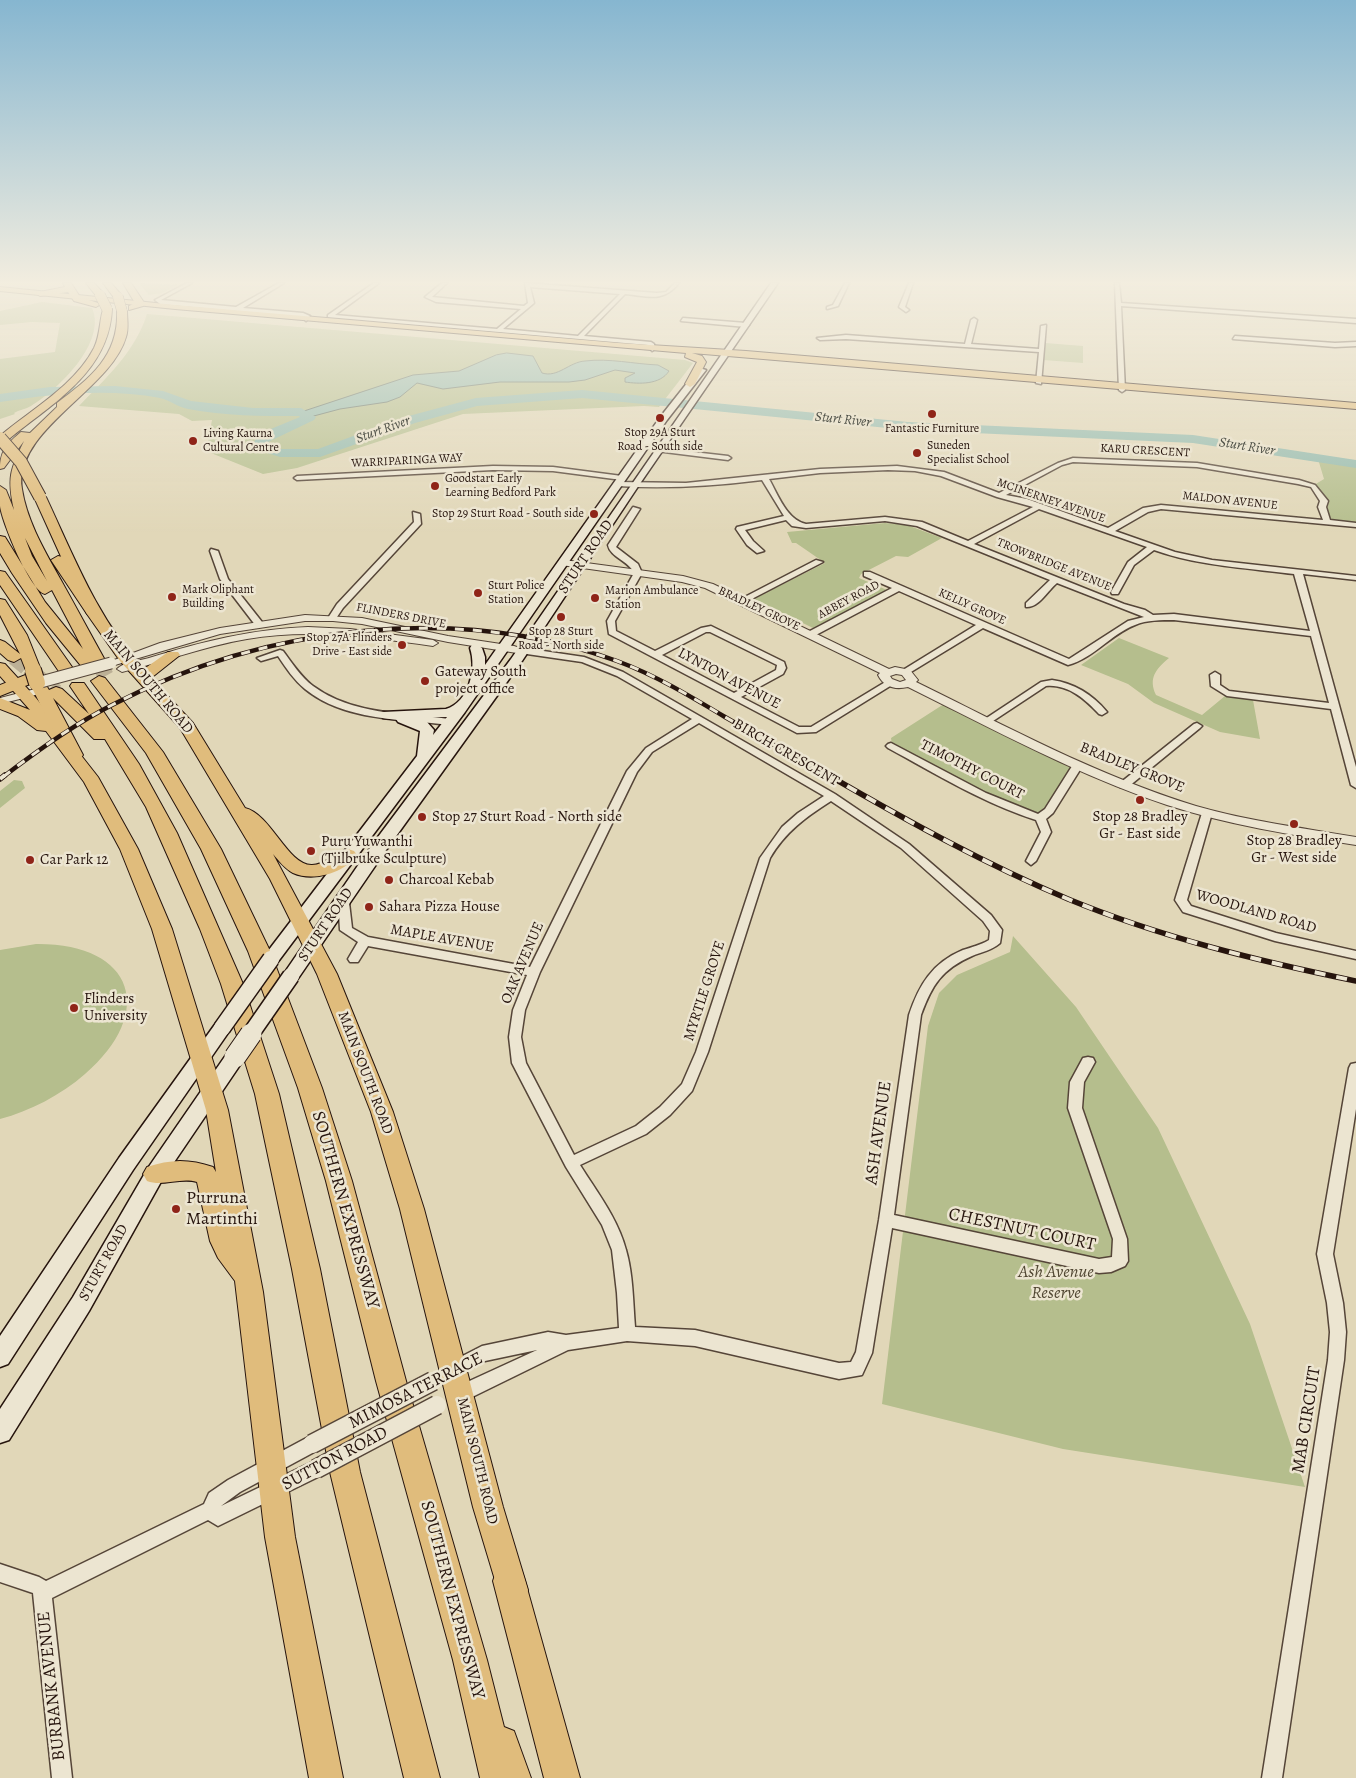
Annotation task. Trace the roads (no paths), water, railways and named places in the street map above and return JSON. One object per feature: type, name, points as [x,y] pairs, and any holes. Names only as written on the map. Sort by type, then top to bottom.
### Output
[{"type":"highway","points":[[0,442],[55,396],[85,366]]},
{"type":"highway","points":[[74,755],[70,678],[35,546],[16,496],[16,481],[24,452],[31,439],[102,366]]},
{"type":"highway","points":[[0,465],[14,444],[44,417],[72,397]]},
{"type":"highway","points":[[45,425],[23,462],[21,476],[24,493],[43,536],[70,581],[94,614]]},
{"type":"highway","name":"MAIN SOUTH ROAD","points":[[0,438],[21,462],[40,497],[94,614],[70,678],[187,726],[279,879],[299,921],[313,944],[382,1112],[412,1209],[446,1387],[510,1581],[580,1778]]},
{"type":"highway","points":[[0,490],[70,678]]},
{"type":"highway","name":"SOUTHERN EXPRESSWAY","points":[[0,540],[31,595],[56,629],[70,678],[120,709],[154,752],[211,849],[260,951],[310,1088],[339,1181],[391,1381],[470,1660],[498,1778]]},
{"type":"highway","name":"SOUTHERN EXPRESSWAY","points":[[0,575],[130,764],[155,807],[210,929],[232,984],[267,1094],[306,1269],[345,1472],[408,1719],[421,1778]]},
{"type":"highway","points":[[0,603],[18,629],[21,655]]},
{"type":"highway","points":[[0,645],[70,678]]},
{"type":"highway","points":[[0,686],[70,678],[173,654]]},
{"type":"highway","points":[[0,686],[33,719],[74,755],[92,781],[111,814],[146,887],[180,984],[218,1114],[247,1276],[280,1537],[326,1778]]},
{"type":"highway","points":[[236,807],[262,825],[288,862],[294,867],[310,870],[321,869],[333,866],[348,855]]},
{"type":"highway","points":[[155,1174],[188,1169],[205,1174],[210,1183],[222,1241],[247,1276]]},
{"type":"highway","points":[[510,1581],[562,1778]]},
{"type":"highway","points":[[470,1660],[513,1778]]},
{"type":"main road","points":[[690,384],[700,366]]},
{"type":"main road","name":"STURT ROAD","points":[[0,1356],[126,1164],[222,1028],[348,855],[460,709],[564,564],[678,399],[704,366]]},
{"type":"main road","name":"STURT ROAD","points":[[0,1431],[67,1327],[155,1174],[211,1090],[344,897],[523,651],[692,400],[718,366]]},
{"type":"main road","points":[[835,366],[1039,380]]},
{"type":"main road","points":[[890,366],[1356,408]]},
{"type":"main road","points":[[927,369],[949,375]]},
{"type":"main road","points":[[476,648],[479,657],[476,687]]},
{"type":"main road","points":[[388,715],[447,713],[460,709]]},
{"type":"main road","points":[[388,715],[426,728],[428,735],[424,757]]},
{"type":"street","points":[[1039,380],[1040,366]]},
{"type":"street","points":[[1121,366],[1122,388]]},
{"type":"street","points":[[658,450],[728,458]]},
{"type":"street","name":"KARU CRESCENT","points":[[1000,495],[1060,464],[1073,460],[1197,466],[1299,482],[1313,486],[1324,501],[1322,506],[1327,522]]},
{"type":"street","name":"WARRIPARINGA WAY","points":[[297,478],[352,476],[372,473],[519,468],[556,475],[586,474],[620,481]]},
{"type":"street","name":"MCINERNEY AVENUE","points":[[620,481],[634,485],[655,487],[875,468],[908,469],[956,478],[1000,495],[1039,506],[1151,548],[1212,562],[1356,578]]},
{"type":"street","points":[[760,552],[750,543],[740,529],[788,517],[764,477]]},
{"type":"street","points":[[968,544],[1039,506]]},
{"type":"street","name":"MALDON AVENUE","points":[[1107,532],[1146,510],[1161,507],[1356,525]]},
{"type":"street","points":[[636,509],[612,545],[612,548],[635,566],[638,573]]},
{"type":"street","points":[[318,630],[332,618],[340,606],[418,522],[416,514]]},
{"type":"street","name":"TROWBRIDGE AVENUE","points":[[788,517],[795,524],[806,526],[899,520],[928,527],[1120,606],[1142,612],[1150,618],[1174,617],[1315,634]]},
{"type":"street","points":[[1116,592],[1131,564],[1151,548]]},
{"type":"street","points":[[214,551],[224,579],[262,628]]},
{"type":"street","points":[[741,601],[819,562]]},
{"type":"street","name":"BRADLEY GROVE","points":[[564,564],[683,579],[709,586],[811,634],[888,678]]},
{"type":"street","points":[[1298,572],[1356,785]]},
{"type":"street","name":"LYNTON AVENUE","points":[[638,573],[610,626],[612,632],[791,728],[804,732],[813,730],[888,678]]},
{"type":"street","name":"KELLY GROVE","points":[[867,574],[1068,662],[1078,659],[1131,623],[1150,618]]},
{"type":"street","points":[[1029,604],[1038,599],[1046,586],[1057,580]]},
{"type":"street","name":"ABBEY ROAD","points":[[811,634],[898,588]]},
{"type":"street","points":[[332,618],[332,622],[338,627],[363,635]]},
{"type":"street","name":"FLINDERS DRIVE","points":[[70,678],[294,619],[332,618],[370,621],[449,639],[506,645]]},
{"type":"street","points":[[888,678],[899,685],[982,625]]},
{"type":"street","name":"FLINDERS DRIVE","points":[[173,654],[262,628],[318,630],[476,648],[506,645]]},
{"type":"street","points":[[655,655],[704,630],[711,629],[781,664],[780,672],[733,697]]},
{"type":"street","points":[[506,645],[523,651]]},
{"type":"street","name":"BIRCH CRESCENT","points":[[523,651],[575,658],[604,667],[635,681],[831,796],[905,846],[950,885],[987,918],[996,930],[996,940]]},
{"type":"street","points":[[261,658],[280,653],[304,682],[318,693],[354,708],[388,715],[450,722]]},
{"type":"street","points":[[1214,675],[1216,686],[1227,693],[1335,707]]},
{"type":"street","name":"BRADLEY GROVE","points":[[908,677],[987,721],[1124,786],[1207,813],[1288,831],[1356,841]]},
{"type":"street","points":[[987,721],[1050,682],[1062,684],[1094,702],[1102,712]]},
{"type":"street","name":"OAK AVENUE","points":[[627,1334],[625,1293],[619,1250],[608,1222],[571,1162],[519,1063],[515,1037],[518,1019],[534,972],[632,771],[649,750],[699,720]]},
{"type":"street","points":[[1124,786],[1197,726]]},
{"type":"street","points":[[1344,742],[1356,744]]},
{"type":"street","name":"TIMOTHY COURT","points":[[891,746],[1019,812],[1040,818]]},
{"type":"street","points":[[1031,861],[1046,832],[1040,818],[1049,811],[1078,765]]},
{"type":"street","name":"MYRTLE GROVE","points":[[571,1162],[641,1130],[666,1111],[688,1087],[702,1052],[765,858],[775,840],[794,820],[831,796]]},
{"type":"street","name":"WOODLAND ROAD","points":[[1207,813],[1181,900],[1186,909],[1275,937],[1356,954]]},
{"type":"street","points":[[344,897],[346,930],[365,941],[354,959]]},
{"type":"street","name":"ASH AVENUE","points":[[856,1369],[864,1353],[886,1220],[915,1015],[924,986],[940,968],[966,954],[990,946],[996,940]]},
{"type":"street","name":"MAPLE AVENUE","points":[[365,941],[534,972]]},
{"type":"street","name":"CHESTNUT COURT","points":[[886,1220],[1099,1266],[1111,1266],[1120,1261],[1120,1239],[1074,1108],[1077,1082],[1088,1062]]},
{"type":"street","name":"MAB CIRCUIT","points":[[1272,1778],[1336,1360],[1338,1332],[1325,1254],[1356,1068]]},
{"type":"street","name":"MIMOSA TERRACE","points":[[446,1387],[482,1354],[548,1340],[566,1343],[627,1334],[695,1338],[839,1371],[856,1369]]},
{"type":"street","name":"MIMOSA TERRACE","points":[[274,1478],[312,1444],[446,1387],[489,1378],[548,1354],[566,1343]]},
{"type":"street","name":"SUTTON ROAD","points":[[42,1593],[210,1510],[214,1499],[234,1486],[316,1469],[446,1387]]},
{"type":"street","name":"SUTTON ROAD","points":[[210,1510],[218,1517],[274,1478]]},
{"type":"street","points":[[0,1573],[39,1586],[42,1593]]},
{"type":"street","name":"BURBANK AVENUE","points":[[42,1593],[62,1778]]},
{"type":"water","points":[[471,366],[538,366],[542,373],[548,374],[558,372],[570,366],[660,366],[669,371],[660,379],[643,383],[625,382],[625,378],[635,373],[615,370],[585,380],[569,382],[500,382],[443,389],[417,383],[400,397],[387,402],[340,409],[310,417],[301,412],[413,375],[459,371]]},
{"type":"waterway","name":"Sturt River","points":[[0,398],[50,391],[115,390],[163,395],[189,405],[253,412],[301,412],[310,417],[266,436],[261,442],[266,448],[280,453],[320,453],[410,420],[476,402],[582,394],[908,426],[1193,439],[1356,464]]},
{"type":"tunnel","points":[[14,657],[56,692]]},
{"type":"tunnel","points":[[98,662],[107,678]]},
{"type":"railway","points":[[3,777],[70,729],[112,705],[171,678],[232,656],[296,641],[361,631],[426,628],[491,632],[555,643],[617,661],[672,686],[830,777]]},
{"type":"railway","points":[[0,779],[5,775]]},
{"type":"railway","points":[[828,775],[916,825],[976,856],[1068,899],[1103,913],[1210,947],[1356,981]]},
{"type":"place","name":"Fantastic Furniture","points":[[932,414]]},
{"type":"place","name":"Stop 29A Sturt Road - South side","points":[[660,418]]},
{"type":"place","name":"Living Kaurna Cultural Centre","points":[[193,441]]},
{"type":"place","name":"Suneden Specialist School","points":[[917,453]]},
{"type":"place","name":"Goodstart Early Learning Bedford Park","points":[[435,486]]},
{"type":"place","name":"Stop 29 Sturt Road - South side","points":[[594,514]]},
{"type":"place","name":"Sturt Police Station","points":[[478,593]]},
{"type":"place","name":"Mark Oliphant Building","points":[[172,597]]},
{"type":"place","name":"Marion Ambulance Station","points":[[595,598]]},
{"type":"place","name":"Stop 28 Sturt Road - North side","points":[[561,617]]},
{"type":"place","name":"Stop 27A Flinders Drive - East side","points":[[402,645]]},
{"type":"place","name":"Gateway South project office","points":[[425,681]]},
{"type":"place","name":"Stop 28 Bradley Gr - East side","points":[[1140,800]]},
{"type":"place","name":"Stop 27 Sturt Road - North side","points":[[422,817]]},
{"type":"place","name":"Stop 28 Bradley Gr - West side","points":[[1294,824]]},
{"type":"place","name":"Puru Yuwanthi (Tjilbruke Sculpture)","points":[[311,851]]},
{"type":"place","name":"Car Park 12","points":[[30,860]]},
{"type":"place","name":"Charcoal Kebab","points":[[389,880]]},
{"type":"place","name":"Sahara Pizza House","points":[[369,907]]},
{"type":"place","name":"Flinders University","points":[[74,1008]]},
{"type":"place","name":"Purruna Martinthi","points":[[176,1209]]},
{"type":"park label","name":"Ash Avenue Reserve","points":[[1056,1283]]}]
